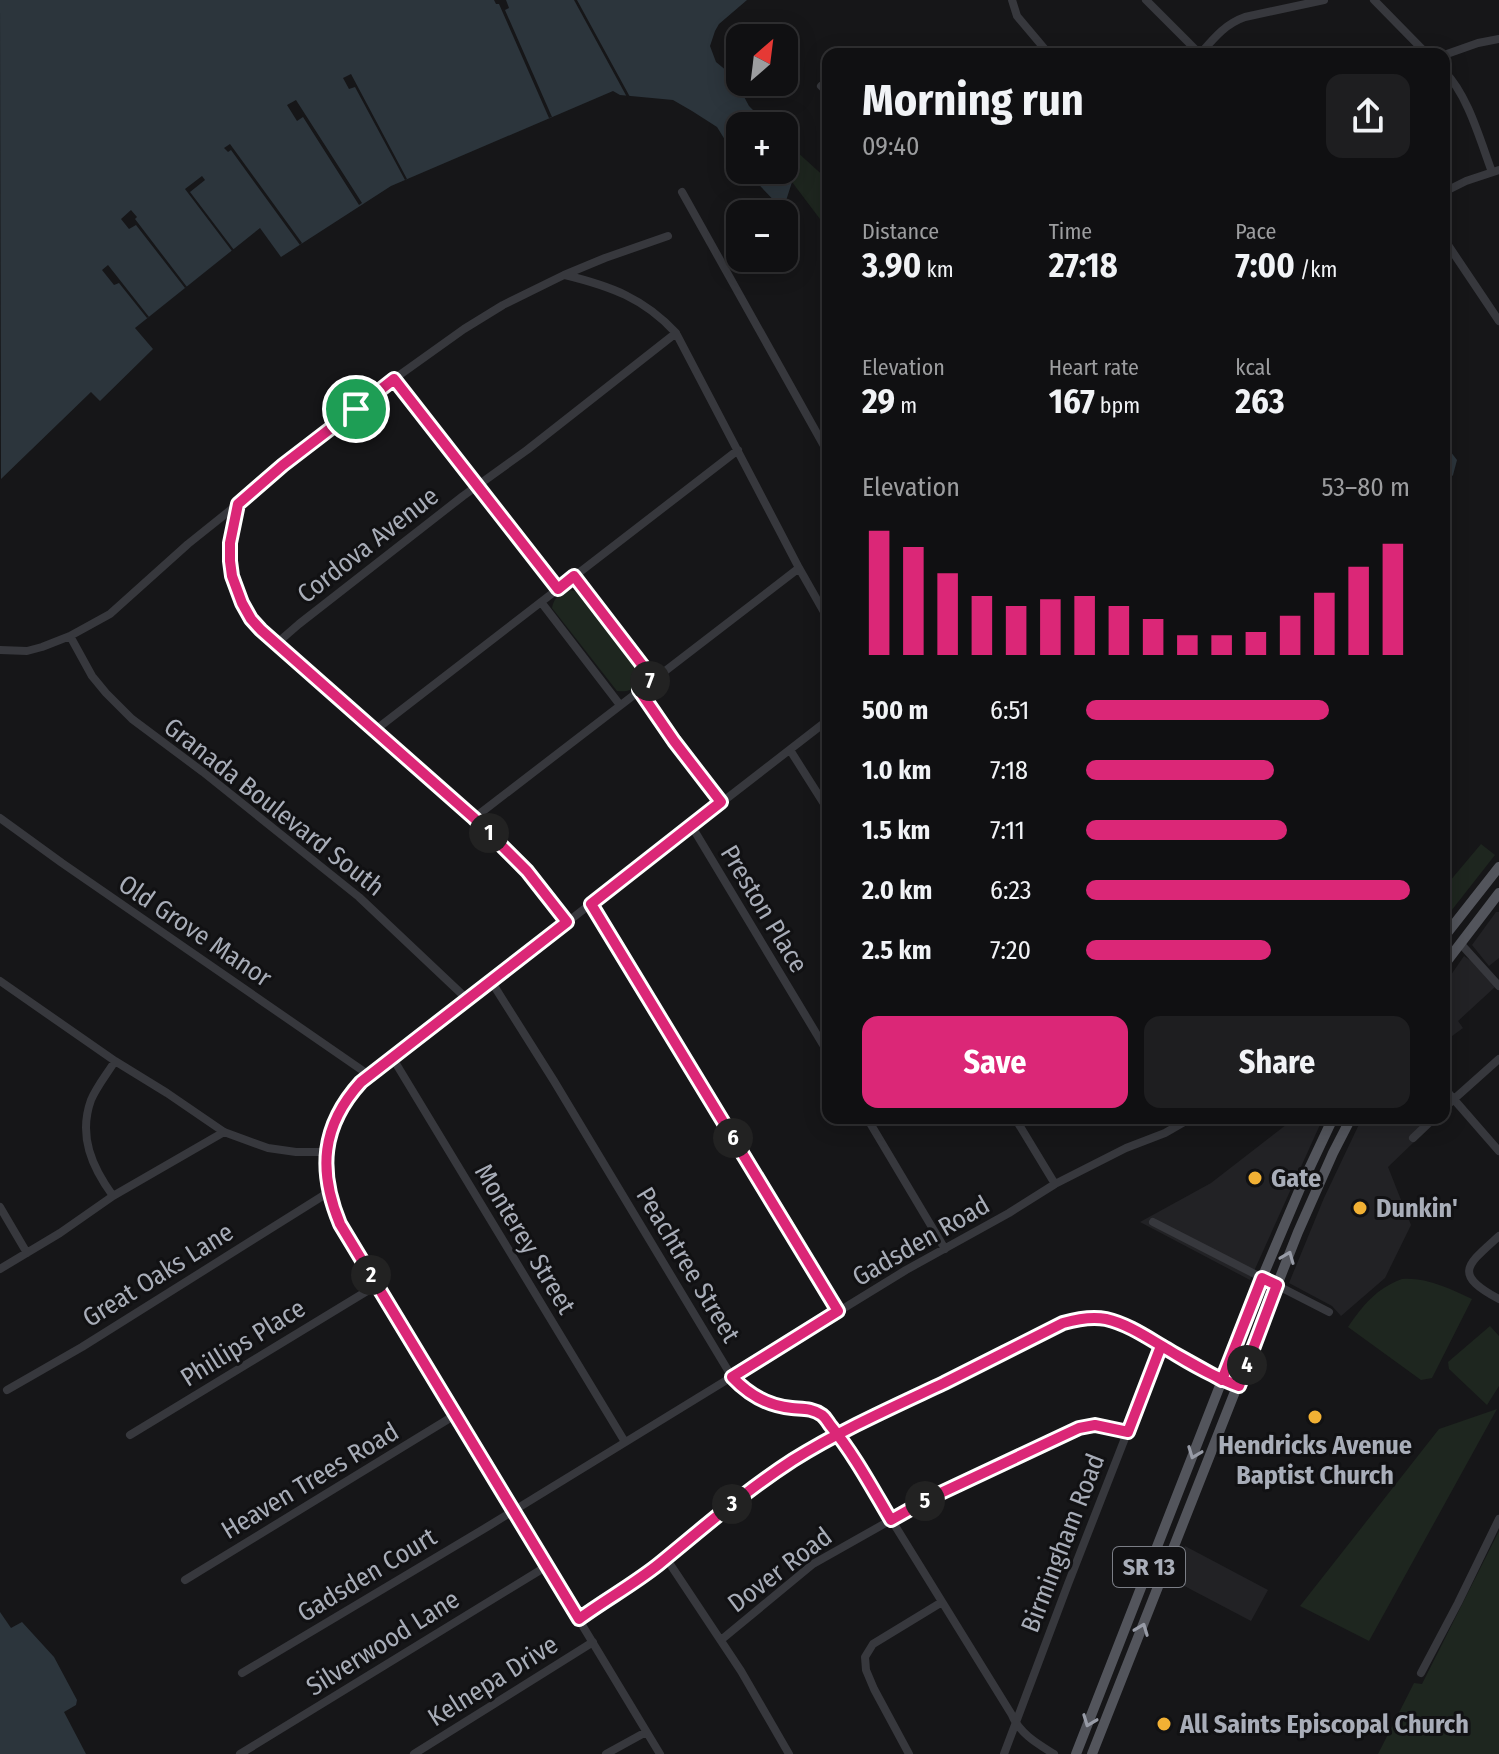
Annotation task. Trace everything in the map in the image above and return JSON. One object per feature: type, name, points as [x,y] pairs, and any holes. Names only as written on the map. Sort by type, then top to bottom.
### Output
[{"type":"main road","points":[[1450,929],[1499,867]]},
{"type":"main road","points":[[1450,957],[1498,894],[1482,888]]},
{"type":"main road","points":[[1460,943],[1461,926],[1482,888]]},
{"type":"main road","name":"SR 13","points":[[1076,1754],[1262,1278],[1330,1124]]},
{"type":"main road","name":"SR 13","points":[[1092,1754],[1277,1285],[1310,1204],[1348,1124]]},
{"type":"main road","points":[[1296,1198],[1310,1204]]},
{"type":"main road","points":[[1180,1491],[1193,1496]]},
{"type":"main road","points":[[1146,1576],[1161,1579]]},
{"type":"main road","points":[[1108,1671],[1122,1677]]},
{"type":"street","points":[[1012,0],[1017,16],[1044,48]]},
{"type":"street","points":[[1146,0],[1194,48]]},
{"type":"street","points":[[1205,48],[1222,28],[1233,21],[1324,0]]},
{"type":"street","points":[[1374,0],[1421,48]]},
{"type":"street","points":[[1450,53],[1499,39]]},
{"type":"street","points":[[1450,78],[1496,171],[1450,189]]},
{"type":"street","points":[[682,192],[822,442]]},
{"type":"street","points":[[0,650],[34,649],[70,636],[110,614],[283,465],[464,329],[503,305],[564,275],[668,236]]},
{"type":"street","points":[[1450,248],[1499,321]]},
{"type":"street","points":[[564,275],[628,294],[666,321],[676,333],[822,608]]},
{"type":"street","name":"Cordova Avenue","points":[[276,644],[676,333]]},
{"type":"street","points":[[394,379],[558,589]]},
{"type":"street","points":[[374,731],[738,450]]},
{"type":"street","points":[[238,504],[230,543],[230,561],[232,576],[251,619],[474,818],[527,871],[567,922]]},
{"type":"street","points":[[474,818],[799,568]]},
{"type":"street","points":[[574,576],[653,679]]},
{"type":"street","points":[[541,602],[620,705]]},
{"type":"street","name":"Granada Boulevard South","points":[[70,636],[92,676],[132,719],[348,888],[467,999]]},
{"type":"street","points":[[639,690],[721,802]]},
{"type":"street","points":[[660,1754],[340,1224],[326,1181],[328,1140],[343,1105],[369,1075],[822,725]]},
{"type":"street","points":[[790,750],[822,801]]},
{"type":"street","name":"Old Grove Manor","points":[[0,818],[369,1075]]},
{"type":"street","name":"Preston Place","points":[[691,825],[822,1044]]},
{"type":"street","points":[[591,904],[838,1311]]},
{"type":"street","points":[[1460,943],[1499,986]]},
{"type":"street","name":"Peachtree Street","points":[[491,981],[732,1377],[746,1391],[775,1405],[805,1408],[822,1415],[839,1435],[1015,1723],[1054,1754]]},
{"type":"street","points":[[1,983],[224,1132],[268,1148],[327,1152]]},
{"type":"street","name":"Monterey Street","points":[[392,1057],[625,1442]]},
{"type":"street","points":[[1450,1103],[1499,1059]]},
{"type":"street","points":[[113,1196],[92,1162],[85,1126],[91,1100],[115,1061]]},
{"type":"street","points":[[1450,1095],[1499,1151]]},
{"type":"street","points":[[871,1124],[945,1249]]},
{"type":"street","points":[[1019,1124],[1055,1184]]},
{"type":"street","name":"Gadsden Road","points":[[513,1510],[838,1311],[1055,1184],[1181,1124]]},
{"type":"street","points":[[1413,1138],[1428,1124]]},
{"type":"street","points":[[0,1269],[113,1196],[224,1132]]},
{"type":"street","name":"Great Oaks Lane","points":[[7,1390],[72,1353],[329,1192]]},
{"type":"street","points":[[0,1207],[27,1253]]},
{"type":"street","points":[[1153,1222],[1329,1312]]},
{"type":"street","points":[[1499,1236],[1475,1258],[1468,1270],[1474,1284],[1499,1299]]},
{"type":"street","name":"Phillips Place","points":[[130,1435],[377,1285]]},
{"type":"street","points":[[579,1619],[666,1558],[753,1487],[793,1461],[906,1400],[1063,1323],[1077,1319],[1107,1319],[1138,1332],[1222,1380],[1239,1386]]},
{"type":"street","name":"Birmingham Road","points":[[1004,1754],[1161,1346]]},
{"type":"street","name":"Heaven Trees Road","points":[[185,1580],[455,1415]]},
{"type":"street","name":"Dover Road","points":[[721,1640],[813,1564],[930,1498],[1079,1428],[1095,1425],[1128,1432]]},
{"type":"street","name":"Gadsden Court","points":[[242,1673],[513,1510]]},
{"type":"street","points":[[1421,1673],[1499,1519]]},
{"type":"street","points":[[666,1558],[721,1640],[789,1754]]},
{"type":"street","name":"Silverwood Lane","points":[[240,1754],[547,1566]]},
{"type":"street","points":[[909,1754],[874,1689],[866,1670],[865,1657],[873,1644],[942,1602]]},
{"type":"street","name":"Kelnepa Drive","points":[[414,1754],[593,1642]]},
{"type":"street","points":[[606,1754],[646,1732]]},
{"type":"shaded area","points":[[0,0],[747,0],[719,24],[710,46],[716,62],[726,70],[726,96],[744,96],[755,112],[726,112],[726,141],[717,127],[673,100],[620,95],[613,91],[391,186],[281,257],[260,228],[135,328],[153,349],[100,401],[91,392],[1,479]]},
{"type":"shaded area","points":[[798,153],[822,175],[822,222],[794,184],[798,184]]},
{"type":"shaded area","points":[[758,184],[791,184],[786,200],[774,200]]},
{"type":"shaded area","points":[[1450,451],[1457,460],[1450,479]]},
{"type":"shaded area","points":[[567,590],[584,596],[639,670],[638,680],[631,689],[617,691],[552,608],[557,597]]},
{"type":"shaded area","points":[[1481,844],[1495,855],[1450,912],[1450,881]]},
{"type":"shaded area","points":[[1499,912],[1499,958],[1489,966],[1472,945]]},
{"type":"shaded area","points":[[1464,956],[1495,987],[1458,1021],[1463,1028],[1450,1038],[1450,976]]},
{"type":"shaded area","points":[[1287,1124],[1320,1124],[1250,1280],[1140,1222],[1211,1183]]},
{"type":"shaded area","points":[[1359,1124],[1426,1124],[1411,1138],[1414,1142],[1388,1167],[1411,1225],[1385,1278],[1341,1316],[1332,1306],[1289,1283]]},
{"type":"shaded area","points":[[1402,1279],[1429,1282],[1472,1299],[1432,1378],[1421,1380],[1348,1327],[1371,1298]]},
{"type":"shaded area","points":[[1490,1326],[1499,1336],[1499,1386],[1487,1405],[1449,1369],[1448,1362]]},
{"type":"shaded area","points":[[1497,1409],[1369,1641],[1300,1606],[1439,1429]]},
{"type":"shaded area","points":[[1499,1531],[1499,1754],[1378,1754],[1414,1683],[1422,1684]]},
{"type":"shaded area","points":[[1185,1546],[1268,1590],[1251,1621],[1173,1580]]},
{"type":"shaded area","points":[[0,1612],[11,1628],[22,1622],[54,1657],[77,1700],[76,1705],[64,1712],[86,1754],[0,1754]]},
{"type":"pier","points":[[494,0],[506,0],[509,8],[505,10],[552,117],[549,118],[499,4]]},
{"type":"pier","points":[[574,0],[577,0],[630,97],[628,99]]},
{"type":"pier","points":[[351,74],[407,179],[355,87],[349,89],[343,78]]},
{"type":"pier","points":[[296,100],[362,203],[359,205],[303,117],[297,121],[287,105]]},
{"type":"pier","points":[[230,144],[302,243],[300,245],[231,150],[228,152],[224,148]]},
{"type":"pier","points":[[202,176],[205,180],[190,192],[232,251],[185,189]]},
{"type":"pier","points":[[131,210],[187,287],[136,225],[129,229],[121,219]]},
{"type":"pier","points":[[108,265],[149,317],[119,283],[114,285],[102,270]]},
{"type":"place","name":"Gate","points":[[1255,1178]]},
{"type":"place","name":"Dunkin'","points":[[1360,1208]]},
{"type":"place","name":"Hendricks Avenue Baptist Church","points":[[1315,1417]]},
{"type":"place","name":"All Saints Episcopal Church","points":[[1164,1724]]},
{"type":"route","points":[[356,409],[238,504],[230,543],[236,589],[251,619],[261,630],[474,818],[527,871],[567,922],[361,1082],[332,1126],[328,1140],[326,1181],[340,1224],[579,1619],[657,1565],[753,1487],[805,1453],[839,1435],[906,1400],[1063,1323],[1077,1319],[1107,1319],[1138,1332],[1222,1380],[1239,1386],[1277,1285],[1262,1278],[1222,1380],[1161,1346],[1128,1432],[1095,1425],[1079,1428],[930,1498],[891,1520],[839,1435],[822,1415],[805,1408],[775,1405],[741,1387],[732,1377],[838,1311],[591,904],[721,802],[639,690],[653,679],[574,576],[558,589],[394,379],[356,409]]}]
